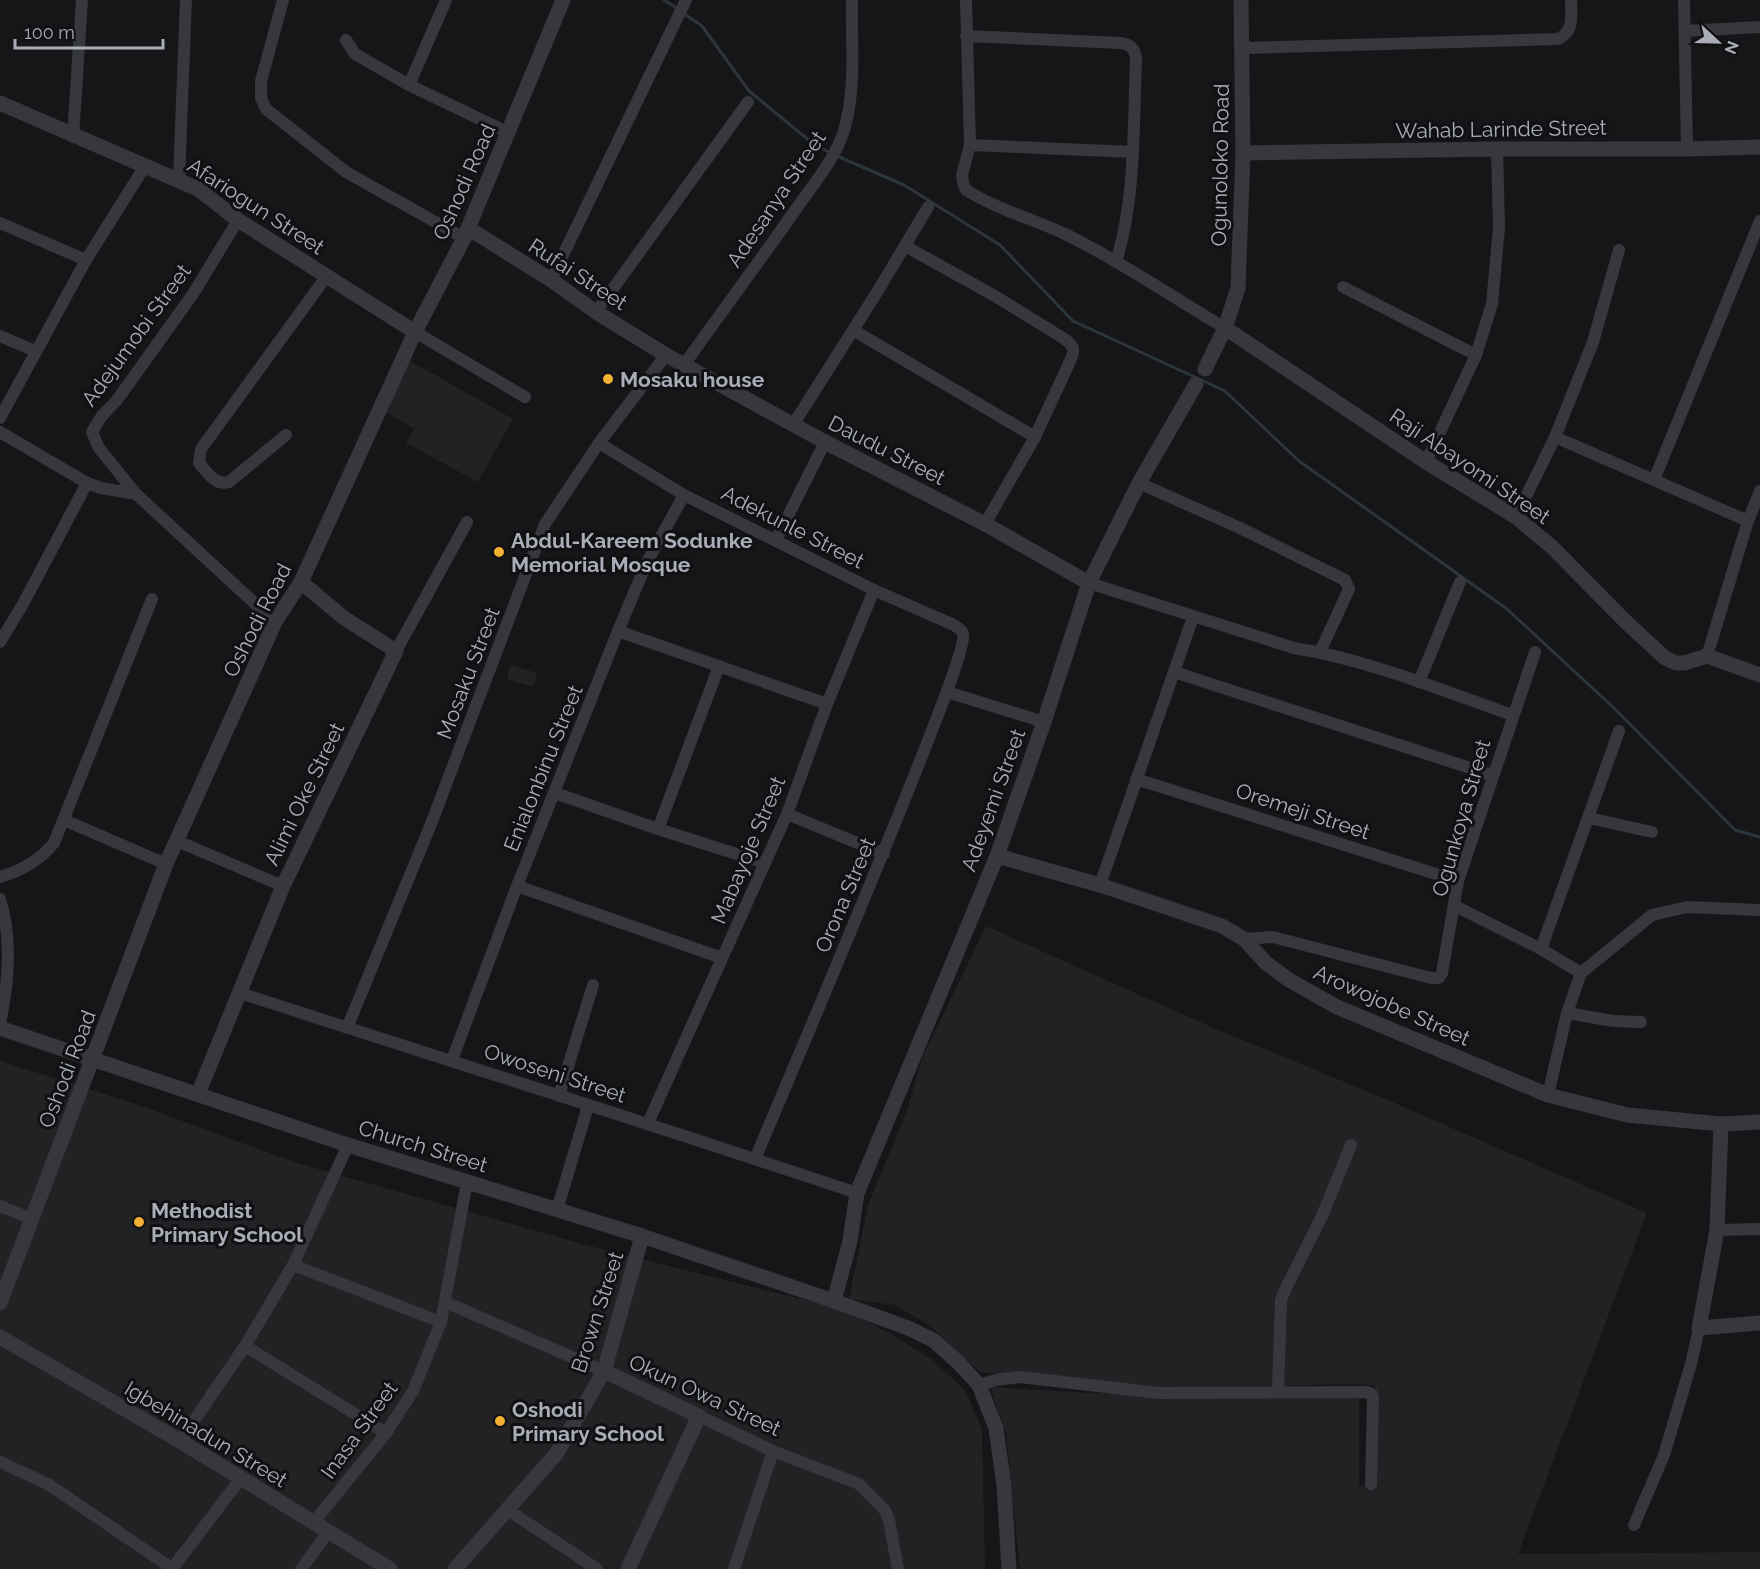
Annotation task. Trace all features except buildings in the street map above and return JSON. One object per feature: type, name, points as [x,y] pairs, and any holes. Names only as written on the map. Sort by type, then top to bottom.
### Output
[{"type":"street","points":[[73,137],[82,0]]},
{"type":"street","points":[[179,180],[186,0]]},
{"type":"street","points":[[283,0],[261,81],[261,98],[266,109],[346,172],[466,233]]},
{"type":"street","points":[[409,85],[446,0]]},
{"type":"street","name":"Oshodi Road","points":[[0,1303],[166,864],[275,621],[301,582],[415,332],[466,233],[563,0]]},
{"type":"street","name":"Adesanya Street","points":[[684,365],[830,160],[839,143],[846,126],[853,80],[852,0]]},
{"type":"street","points":[[966,0],[970,145],[962,175],[966,190],[1014,214],[1067,235],[1225,328]]},
{"type":"street","name":"Ogunoloko Road","points":[[1225,328],[1238,288],[1243,153],[1241,0]]},
{"type":"street","points":[[1243,48],[1558,39],[1566,35],[1571,25],[1571,0]]},
{"type":"street","points":[[1684,0],[1687,149]]},
{"type":"street","points":[[551,280],[685,2]]},
{"type":"street","points":[[1685,31],[1760,27]]},
{"type":"street","points":[[966,36],[1120,43],[1132,47],[1136,54],[1129,207],[1116,262]]},
{"type":"street","points":[[346,40],[355,54],[409,85],[509,133]]},
{"type":"street","points":[[596,312],[748,102]]},
{"type":"street","name":"Afariogun Street","points":[[0,104],[198,189],[238,220],[415,332]]},
{"type":"street","points":[[970,145],[1133,152]]},
{"type":"street","name":"Wahab Larinde Street","points":[[1243,153],[1760,147]]},
{"type":"street","points":[[1426,462],[1476,355],[1492,304],[1499,228],[1497,149]]},
{"type":"street","points":[[0,418],[86,260],[145,166]]},
{"type":"street","points":[[793,425],[928,207]]},
{"type":"street","name":"Adejumobi Street","points":[[238,220],[193,294],[117,400],[93,428],[93,437],[99,448],[136,494],[275,621]]},
{"type":"street","points":[[1654,480],[1760,221]]},
{"type":"street","points":[[0,224],[86,260]]},
{"type":"street","name":"Rufai Street","points":[[466,233],[551,280],[596,312],[666,355]]},
{"type":"street","points":[[905,246],[995,296],[1070,343],[1074,353],[1035,437],[984,524]]},
{"type":"street","points":[[1516,517],[1555,437],[1593,342],[1619,250]]},
{"type":"street","points":[[286,435],[229,482],[217,482],[199,463],[201,449],[326,276]]},
{"type":"street","points":[[1343,287],[1476,355]]},
{"type":"street","name":"Adeyemi Street","points":[[834,1301],[850,1241],[857,1193],[997,856],[1089,583],[1139,483],[1205,369],[1225,328]]},
{"type":"street","name":"Raji Abayomi Street","points":[[1225,328],[1426,462],[1516,517],[1552,547],[1665,658],[1676,663],[1684,663],[1707,656]]},
{"type":"street","points":[[853,330],[1035,437]]},
{"type":"street","points":[[415,332],[525,397]]},
{"type":"street","points":[[0,336],[35,351]]},
{"type":"street","name":"Daudu Street","points":[[666,355],[793,425],[984,524],[1089,583]]},
{"type":"street","name":"Mosaku Street","points":[[347,1028],[431,824],[545,524],[599,443],[666,355]]},
{"type":"street","points":[[0,432],[87,483],[101,488],[136,494]]},
{"type":"street","points":[[1555,437],[1748,521]]},
{"type":"street","points":[[776,540],[825,442]]},
{"type":"street","name":"Adekunle Street","points":[[599,443],[684,495],[874,590],[960,629],[963,634],[963,644]]},
{"type":"street","points":[[0,642],[23,604],[87,483]]},
{"type":"street","points":[[1139,483],[1345,580],[1349,589],[1320,652]]},
{"type":"street","points":[[1760,491],[1748,521],[1707,656],[1760,675]]},
{"type":"street","name":"Enialonbinu Street","points":[[452,1060],[618,631],[647,562],[684,495]]},
{"type":"street","name":"Alimi Oke Street","points":[[198,1094],[283,886],[396,651],[467,522]]},
{"type":"street","points":[[301,582],[344,618],[396,651]]},
{"type":"street","points":[[1419,682],[1460,582]]},
{"type":"street","points":[[1089,583],[1294,648],[1320,652],[1419,682],[1512,715]]},
{"type":"street","name":"Mabayoje Street","points":[[648,1123],[787,814],[827,704],[874,590]]},
{"type":"street","points":[[0,877],[15,872],[45,854],[54,843],[152,599]]},
{"type":"street","points":[[1100,885],[1193,617]]},
{"type":"street","points":[[618,631],[827,704]]},
{"type":"street","name":"Orona Street","points":[[755,1159],[884,855],[947,692],[963,644]]},
{"type":"street","name":"Ogunkoya Street","points":[[1244,939],[1272,937],[1431,978],[1439,978],[1442,973],[1458,881],[1535,652]]},
{"type":"street","points":[[658,829],[719,666]]},
{"type":"street","points":[[1174,672],[1492,775]]},
{"type":"street","points":[[947,692],[1044,722]]},
{"type":"street","points":[[1541,949],[1619,731]]},
{"type":"street","name":"Oremeji Street","points":[[1136,779],[1458,881]]},
{"type":"street","points":[[555,793],[765,863]]},
{"type":"street","points":[[787,814],[884,855]]},
{"type":"street","points":[[1589,818],[1652,832]]},
{"type":"street","points":[[64,820],[166,864]]},
{"type":"street","points":[[177,840],[283,886]]},
{"type":"street","name":"Arowojobe Street","points":[[997,856],[1100,885],[1222,927],[1244,939],[1266,963],[1289,980],[1337,1007],[1548,1095],[1627,1114],[1721,1124],[1760,1122]]},
{"type":"street","points":[[518,886],[722,958]]},
{"type":"street","points":[[0,899],[8,933],[8,968],[0,1023]]},
{"type":"street","points":[[1455,906],[1541,949],[1581,973]]},
{"type":"street","points":[[1548,1095],[1567,1013],[1581,973],[1652,915],[1687,907],[1760,910]]},
{"type":"street","points":[[559,1096],[593,985]]},
{"type":"street","name":"Owoseni Street","points":[[240,993],[588,1106],[648,1123],[857,1193]]},
{"type":"street","points":[[1567,1013],[1613,1021],[1641,1022]]},
{"type":"street","name":"Church Street","points":[[0,1028],[348,1145],[642,1236],[834,1301],[908,1328],[933,1340],[979,1385]]},
{"type":"street","points":[[557,1210],[588,1106]]},
{"type":"street","points":[[1634,1525],[1664,1455],[1691,1364],[1717,1230],[1721,1124]]},
{"type":"street","points":[[180,1441],[245,1346],[293,1265],[348,1145]]},
{"type":"street","points":[[1278,1391],[1281,1300],[1322,1216],[1351,1145]]},
{"type":"street","name":"Inasa Street","points":[[314,1522],[386,1433],[414,1391],[441,1322],[467,1182]]},
{"type":"street","points":[[0,1206],[32,1219]]},
{"type":"street","points":[[1717,1230],[1760,1229]]},
{"type":"street","name":"Brown Street","points":[[455,1569],[556,1454],[604,1371],[642,1236]]},
{"type":"street","points":[[293,1265],[441,1322]]},
{"type":"street","name":"Okun Owa Street","points":[[445,1302],[604,1371],[774,1450],[859,1484],[884,1509],[889,1520],[898,1569]]},
{"type":"street","points":[[1698,1328],[1760,1323]]},
{"type":"street","name":"Igbehinadun Street","points":[[0,1337],[180,1441],[390,1569]]},
{"type":"street","points":[[245,1346],[386,1433]]},
{"type":"street","points":[[1009,1569],[1004,1486],[996,1428],[979,1385],[996,1380],[1019,1377],[1159,1393],[1367,1392],[1372,1394],[1373,1399],[1371,1484]]},
{"type":"street","points":[[628,1569],[699,1416]]},
{"type":"street","points":[[736,1569],[774,1450]]},
{"type":"street","points":[[0,1462],[48,1484],[172,1569],[241,1478]]},
{"type":"street","points":[[508,1510],[597,1569]]},
{"type":"street","points":[[301,1569],[330,1531]]},
{"type":"shaded area","points":[[405,358],[513,419],[478,482],[406,443],[414,429],[385,411]]},
{"type":"shaded area","points":[[511,665],[537,673],[533,687],[507,679]]},
{"type":"shaded area","points":[[986,926],[1209,1026],[1374,1094],[1647,1213],[1518,1554],[1760,1552],[1760,1569],[1020,1569],[1006,1433],[990,1387],[1088,1393],[1359,1398],[1359,1485],[1374,1487],[1375,1385],[1104,1390],[1015,1374],[981,1373],[929,1325],[895,1305],[849,1299],[868,1205],[907,1110],[922,1058]]},
{"type":"shaded area","points":[[0,1061],[136,1104],[294,1162],[586,1245],[841,1309],[893,1335],[931,1359],[965,1390],[982,1429],[985,1569],[0,1569]]},
{"type":"waterway","points":[[664,0],[678,9]]},
{"type":"waterway","points":[[683,13],[702,26],[749,91],[816,146],[831,153]]},
{"type":"waterway","points":[[837,156],[904,185],[1000,245],[1073,321],[1225,391],[1299,461],[1507,609],[1615,709],[1735,830],[1760,837]]},
{"type":"place","name":"Mosaku house","points":[[608,379]]},
{"type":"place","name":"Abdul-Kareem Sodunke Memorial Mosque","points":[[499,552]]},
{"type":"place","name":"Methodist Primary School","points":[[139,1222]]},
{"type":"place","name":"Oshodi Primary School","points":[[500,1421]]}]
